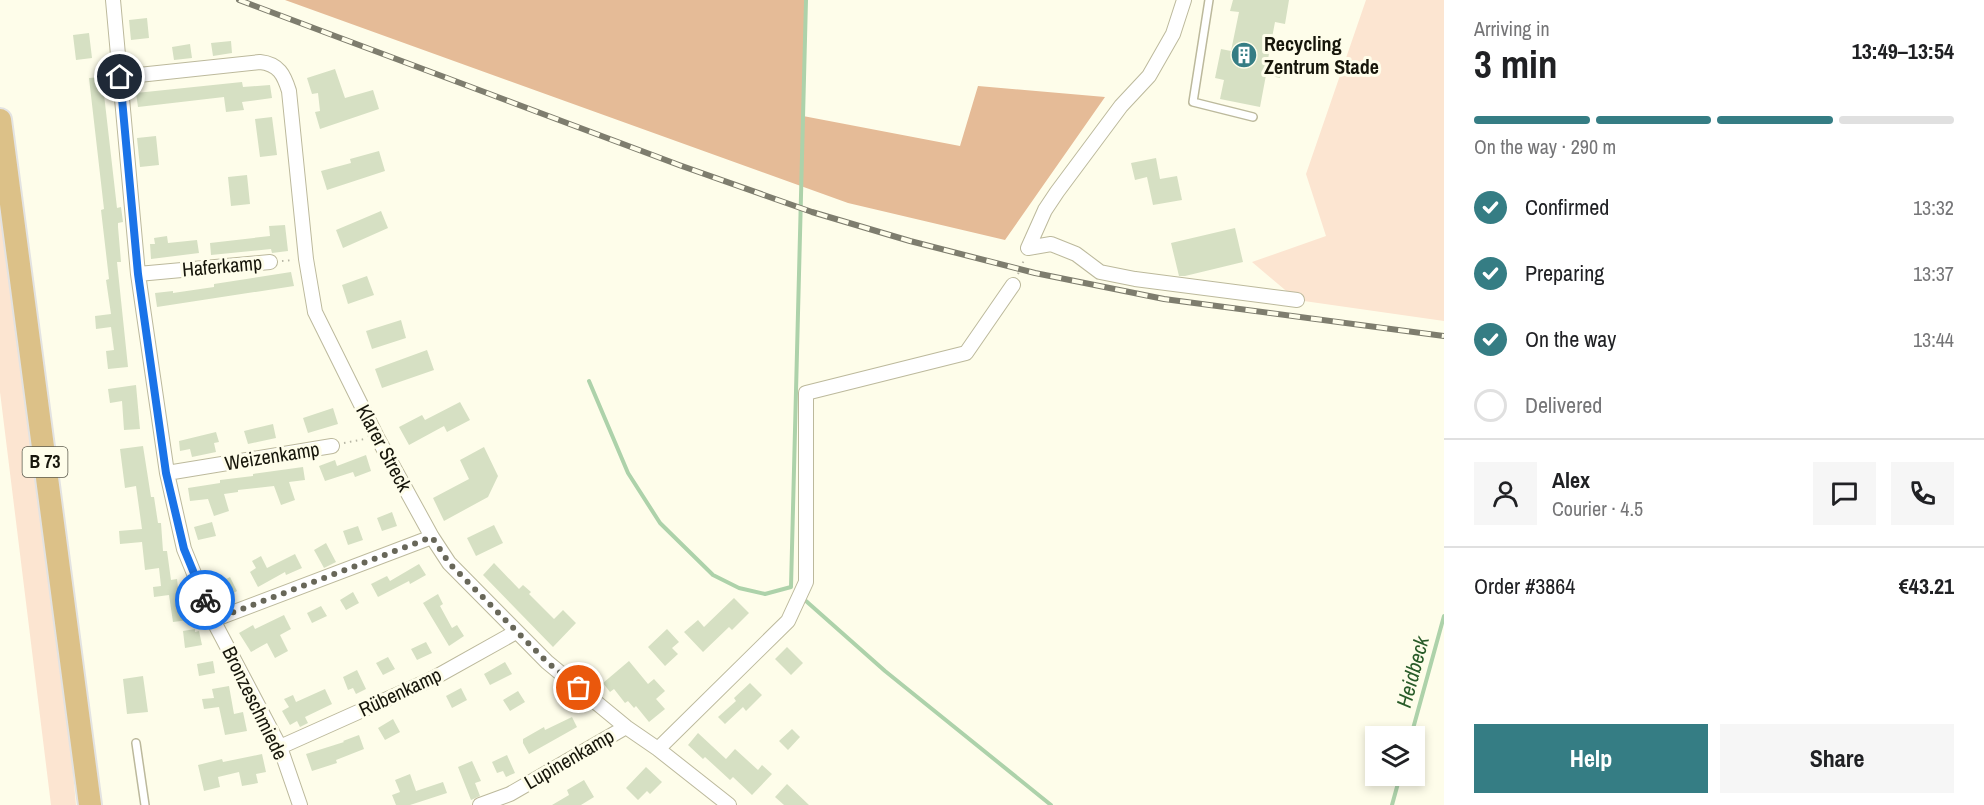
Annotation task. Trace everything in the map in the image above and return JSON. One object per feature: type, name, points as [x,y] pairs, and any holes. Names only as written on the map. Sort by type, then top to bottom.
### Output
[{"type":"main road","name":"B 73","points":[[0,120],[90,805]]},
{"type":"street","name":"Bronzeschmiede","points":[[112,0],[138,274],[166,473],[184,549],[213,620],[280,747],[300,805]]},
{"type":"street","points":[[1028,248],[1045,210],[1057,192],[1120,106],[1149,76],[1173,34],[1184,0]]},
{"type":"street","name":"Klarer Streck","points":[[120,77],[260,62],[268,63],[279,69],[285,78],[289,92],[306,259],[315,312],[376,437],[432,537],[449,563],[547,662],[626,727],[729,805]]},
{"type":"street","points":[[1028,248],[1051,244],[1076,254],[1100,272],[1135,279],[1297,300]]},
{"type":"street","name":"Haferkamp","points":[[138,274],[270,262]]},
{"type":"street","points":[[658,749],[788,621],[806,582],[806,393],[966,353],[1014,285]]},
{"type":"street","name":"Weizenkamp","points":[[166,473],[332,446]]},
{"type":"street","points":[[213,620],[432,537]]},
{"type":"street","name":"Rübenkamp","points":[[280,747],[432,679],[516,632]]},
{"type":"street","name":"Lupinenkamp","points":[[480,805],[510,794],[626,727]]},
{"type":"lane","points":[[1209,0],[1193,102],[1253,117]]},
{"type":"lane","points":[[136,743],[144,805]]},
{"type":"path","points":[[1014,285],[1028,248]]},
{"type":"path","name":"Haferkamp","points":[[270,262],[306,259]]},
{"type":"path","name":"Weizenkamp","points":[[332,446],[376,437]]},
{"type":"shaded area","points":[[285,0],[806,0],[803,116],[960,146],[978,86],[1105,97],[1005,240],[848,203]]},
{"type":"shaded area","points":[[1366,0],[1444,0],[1444,321],[1297,300],[1252,262],[1326,236],[1306,174]]},
{"type":"shaded area","points":[[0,193],[64,674],[76,805],[51,805],[0,392]]},
{"type":"building","name":"Recycling Zentrum Stade","points":[[1233,0],[1289,0],[1285,24],[1275,22],[1268,59],[1283,62],[1280,78],[1266,75],[1260,107],[1220,99],[1224,80],[1215,78],[1221,49],[1231,51],[1239,12],[1230,11]]},
{"type":"building","points":[[147,18],[149,38],[131,40],[129,20]]},
{"type":"building","points":[[89,33],[92,58],[76,60],[73,35]]},
{"type":"building","points":[[231,41],[232,53],[213,56],[211,43]]},
{"type":"building","points":[[190,44],[192,58],[174,60],[172,47]]},
{"type":"building","points":[[335,69],[345,98],[373,90],[379,109],[320,129],[315,112],[320,111],[318,93],[312,94],[307,78]]},
{"type":"building","points":[[102,77],[117,208],[121,207],[123,222],[118,223],[121,262],[117,262],[128,367],[108,369],[106,351],[114,350],[111,327],[96,329],[95,316],[111,314],[101,210],[104,209],[89,78]]},
{"type":"building","points":[[242,82],[243,87],[270,85],[272,98],[242,102],[244,110],[226,112],[224,97],[138,107],[136,93]]},
{"type":"building","points":[[272,117],[277,155],[260,157],[255,119]]},
{"type":"building","points":[[156,136],[159,165],[140,167],[137,138]]},
{"type":"building","points":[[379,151],[385,171],[327,190],[321,171],[351,163],[350,159]]},
{"type":"building","points":[[1156,158],[1160,179],[1177,176],[1182,200],[1153,205],[1147,177],[1135,180],[1131,163]]},
{"type":"building","points":[[247,175],[250,204],[231,206],[228,177]]},
{"type":"building","points":[[381,211],[388,228],[343,248],[336,230]]},
{"type":"building","points":[[285,225],[288,251],[272,253],[271,249],[211,255],[210,243],[270,236],[269,226]]},
{"type":"building","points":[[1235,228],[1243,262],[1179,276],[1171,243]]},
{"type":"building","points":[[167,236],[168,243],[197,240],[199,253],[151,259],[150,244],[155,244],[154,238]]},
{"type":"building","points":[[291,272],[294,286],[157,307],[155,293],[173,291],[173,293],[214,287],[214,284]]},
{"type":"building","points":[[367,276],[374,295],[348,304],[342,285]]},
{"type":"building","points":[[401,320],[406,338],[372,349],[366,331]]},
{"type":"building","points":[[427,350],[434,370],[382,388],[375,369]]},
{"type":"building","points":[[136,385],[140,429],[124,430],[122,401],[110,403],[108,389]]},
{"type":"building","points":[[460,402],[470,420],[447,432],[444,426],[409,445],[399,427],[422,415],[425,420]]},
{"type":"building","points":[[333,408],[338,424],[308,433],[303,418]]},
{"type":"building","points":[[273,424],[276,438],[248,444],[244,431]]},
{"type":"building","points":[[216,432],[219,442],[214,443],[216,452],[192,457],[190,449],[180,451],[179,441]]},
{"type":"building","points":[[143,446],[151,497],[154,497],[158,523],[161,523],[163,551],[167,551],[171,580],[177,579],[180,605],[187,604],[189,620],[173,622],[169,595],[154,597],[153,587],[161,586],[159,568],[145,570],[142,542],[120,544],[119,531],[142,529],[136,486],[125,488],[120,449]]},
{"type":"building","points":[[484,447],[498,476],[488,497],[444,521],[433,498],[469,479],[460,460]]},
{"type":"building","points":[[366,455],[371,471],[355,477],[353,472],[325,481],[319,466],[335,460],[337,466]]},
{"type":"building","points":[[303,467],[305,480],[289,482],[295,500],[281,505],[274,486],[224,494],[229,511],[214,516],[208,499],[190,501],[188,488],[220,483],[220,480]]},
{"type":"building","points":[[392,512],[397,526],[382,531],[377,518]]},
{"type":"building","points":[[212,522],[216,536],[198,540],[194,527]]},
{"type":"building","points":[[494,525],[503,543],[476,556],[467,538]]},
{"type":"building","points":[[358,526],[363,540],[348,545],[343,531]]},
{"type":"building","points":[[326,543],[336,562],[324,568],[314,550]]},
{"type":"building","points":[[295,554],[302,568],[286,575],[285,572],[258,587],[250,572],[256,568],[252,561],[261,556],[267,568]]},
{"type":"building","points":[[494,563],[519,589],[523,585],[531,592],[529,594],[554,619],[563,610],[576,623],[553,647],[483,575]]},
{"type":"building","points":[[419,564],[426,575],[378,597],[371,584],[387,576],[390,581]]},
{"type":"building","points":[[230,577],[237,591],[225,598],[217,584]]},
{"type":"building","points":[[353,592],[359,603],[346,610],[340,600]]},
{"type":"building","points":[[438,594],[443,604],[440,606],[452,628],[457,625],[464,636],[449,646],[423,603]]},
{"type":"building","points":[[734,598],[749,613],[732,630],[729,627],[703,652],[684,632],[698,620],[704,627]]},
{"type":"building","points":[[321,606],[327,616],[312,623],[307,613]]},
{"type":"building","points":[[284,615],[291,629],[280,635],[288,651],[275,658],[267,643],[251,652],[239,633],[253,625],[255,629]]},
{"type":"building","points":[[195,629],[195,632],[199,631],[202,645],[185,648],[183,631]]},
{"type":"building","points":[[667,629],[679,642],[672,648],[678,654],[665,666],[648,647]]},
{"type":"building","points":[[426,642],[432,653],[417,660],[411,649]]},
{"type":"building","points":[[787,647],[803,663],[791,675],[775,659]]},
{"type":"building","points":[[388,657],[395,669],[383,675],[376,663]]},
{"type":"building","points":[[213,661],[215,673],[199,676],[197,664]]},
{"type":"building","points":[[629,661],[648,684],[654,679],[665,691],[656,699],[665,709],[649,722],[636,706],[634,708],[628,701],[625,703],[614,689],[610,692],[603,683]]},
{"type":"building","points":[[505,662],[512,674],[490,685],[484,674]]},
{"type":"building","points":[[357,670],[366,689],[356,694],[353,688],[348,690],[343,677]]},
{"type":"building","points":[[143,676],[148,712],[127,714],[123,679]]},
{"type":"building","points":[[750,683],[762,695],[746,711],[743,707],[725,724],[718,717],[736,701],[734,698]]},
{"type":"building","points":[[229,686],[234,714],[243,712],[247,731],[225,735],[219,707],[204,709],[202,699],[214,698],[212,689]]},
{"type":"building","points":[[461,688],[467,700],[452,708],[446,696]]},
{"type":"building","points":[[325,689],[332,704],[305,717],[308,723],[300,727],[297,721],[290,725],[282,711],[289,707],[284,699],[293,695],[296,702]]},
{"type":"building","points":[[518,691],[525,702],[510,711],[503,700]]},
{"type":"building","points":[[572,717],[577,727],[529,754],[523,739],[544,727],[545,730]]},
{"type":"building","points":[[393,719],[400,732],[385,740],[378,728]]},
{"type":"building","points":[[792,729],[800,737],[788,750],[779,741]]},
{"type":"building","points":[[698,733],[726,759],[735,749],[758,770],[762,765],[772,774],[752,795],[733,777],[730,780],[688,745]]},
{"type":"building","points":[[359,735],[364,749],[336,760],[337,763],[312,771],[306,754]]},
{"type":"building","points":[[262,754],[266,772],[256,774],[258,783],[242,786],[239,772],[218,777],[220,787],[204,791],[198,765],[222,759],[223,762]]},
{"type":"building","points":[[507,755],[515,773],[506,777],[503,771],[497,773],[492,762]]},
{"type":"building","points":[[472,761],[481,781],[475,783],[480,796],[471,800],[458,767]]},
{"type":"building","points":[[646,767],[662,782],[650,794],[647,791],[638,800],[626,788]]},
{"type":"building","points":[[410,774],[416,791],[443,782],[447,793],[410,805],[396,805],[392,795],[400,792],[395,780]]},
{"type":"building","points":[[584,780],[594,797],[581,805],[552,805],[569,795],[567,790]]},
{"type":"building","points":[[787,784],[809,805],[784,805],[775,797]]},
{"type":"waterway","points":[[589,381],[628,473],[660,523],[713,575],[739,588],[765,594],[791,587],[806,0]]},
{"type":"waterway","points":[[806,601],[885,671],[1051,805]]},
{"type":"waterway","name":"Heidbeck","points":[[1414,726],[1444,616]]},
{"type":"waterway","name":"Heidbeck","points":[[1392,805],[1397,786]]},
{"type":"railway","points":[[239,0],[679,165],[812,212],[910,241],[1035,273],[1164,299],[1444,336]]},
{"type":"way so far","points":[[205,600],[213,620],[432,537],[449,563],[547,662],[579,688]]},
{"type":"place","name":"Recycling Zentrum Stade","points":[[1244,55]]},
{"type":"route","points":[[120,77],[138,274],[166,473],[184,549],[205,600]]}]
